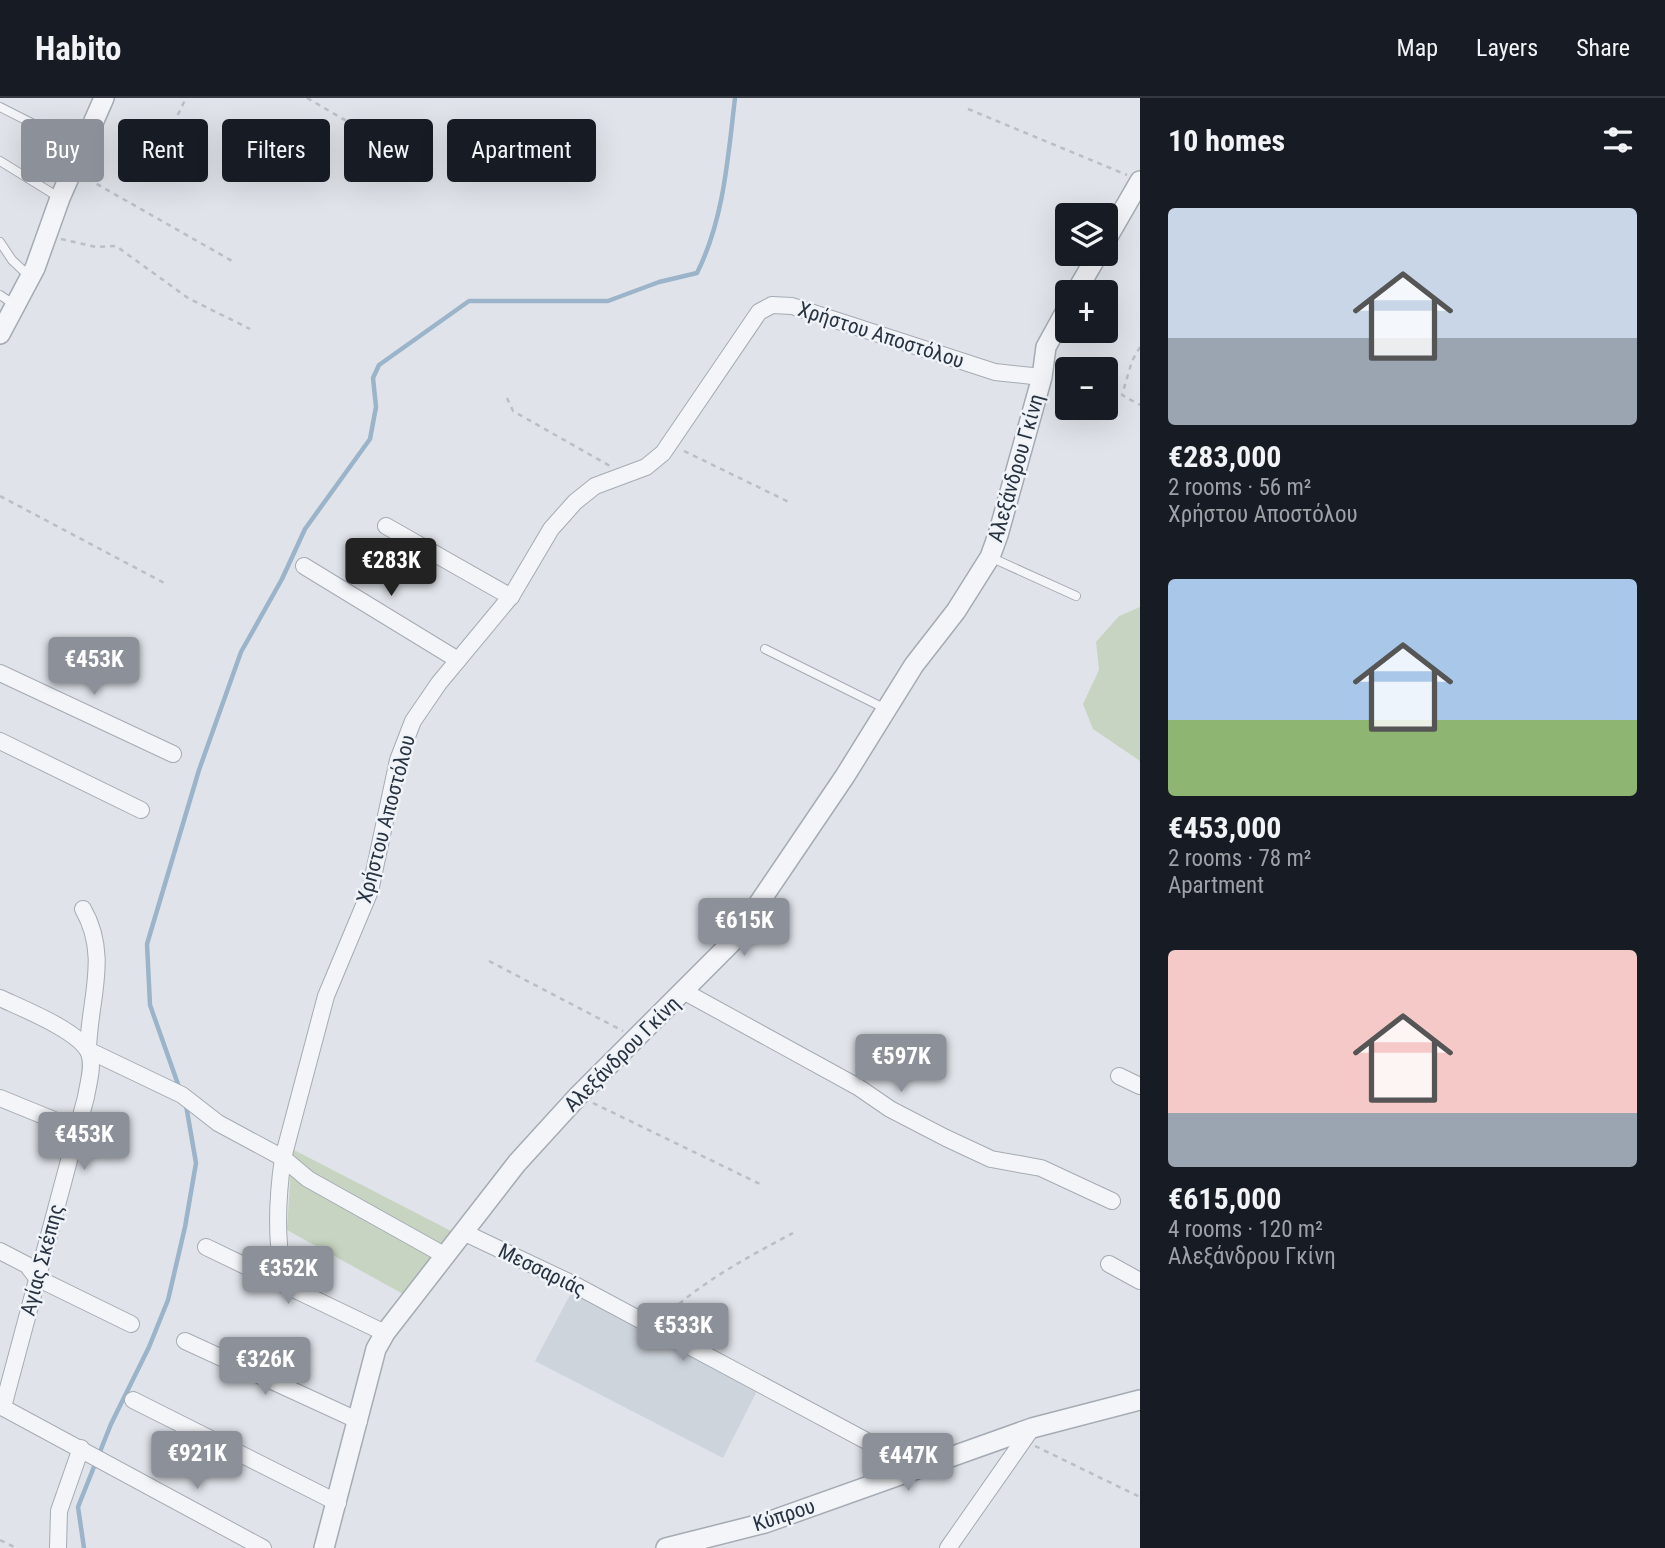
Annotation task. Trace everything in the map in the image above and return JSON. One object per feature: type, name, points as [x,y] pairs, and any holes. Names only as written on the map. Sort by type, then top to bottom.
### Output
[{"type":"street","points":[[94,119],[104,98]]},
{"type":"street","points":[[1118,213],[1134,178]]},
{"type":"street","points":[[0,334],[8,300],[30,277],[67,182]]},
{"type":"street","name":"Χρήστου Αποστόλου","points":[[285,1283],[279,1259],[280,1183],[284,1158],[326,996],[370,891],[397,760],[413,721],[439,683],[511,597],[551,529],[575,502],[595,486],[646,467],[670,444],[758,312],[772,305],[792,306],[995,372],[1042,377]]},
{"type":"street","name":"Αλεξάνδρου Γκίνη","points":[[324,1548],[338,1503],[376,1349],[385,1334],[517,1163],[634,1039],[734,940],[779,877],[914,664],[956,611],[990,557],[1010,497],[1042,377],[1046,347],[1055,331]]},
{"type":"street","points":[[386,526],[511,597]]},
{"type":"street","points":[[304,566],[458,660]]},
{"type":"street","points":[[0,673],[173,754]]},
{"type":"street","points":[[0,741],[141,810]]},
{"type":"street","name":"Αγίας Σκέπης","points":[[1,1406],[88,1084],[89,1017],[96,986],[98,954],[95,929],[83,909]]},
{"type":"street","points":[[684,992],[946,1138],[991,1158],[1041,1168],[1112,1201]]},
{"type":"street","points":[[0,998],[66,1031],[88,1050],[182,1095],[218,1123],[284,1158],[308,1179],[444,1255]]},
{"type":"street","points":[[1119,1076],[1140,1086]]},
{"type":"street","points":[[0,1098],[76,1129]]},
{"type":"street","name":"Μεσσαριάς","points":[[463,1232],[653,1326],[917,1468]]},
{"type":"street","points":[[206,1247],[285,1283],[385,1334]]},
{"type":"street","points":[[0,1251],[27,1265],[37,1278],[131,1325]]},
{"type":"street","points":[[1109,1264],[1140,1281]]},
{"type":"street","points":[[185,1341],[359,1421]]},
{"type":"street","points":[[132,1400],[338,1503]]},
{"type":"street","name":"Κύπρου","points":[[666,1548],[765,1523],[917,1468],[1140,1400]]},
{"type":"street","points":[[1,1406],[263,1548]]},
{"type":"street","points":[[948,1548],[1027,1434]]},
{"type":"street","points":[[58,1548],[59,1511],[83,1449]]},
{"type":"lane","points":[[0,107],[24,119]]},
{"type":"lane","points":[[0,161],[60,198]]},
{"type":"lane","points":[[0,242],[12,260],[30,277]]},
{"type":"lane","points":[[990,557],[1076,596]]},
{"type":"lane","points":[[765,649],[886,709]]},
{"type":"path","points":[[176,119],[186,98]]},
{"type":"path","points":[[307,98],[344,119]]},
{"type":"path","points":[[968,109],[1134,178]]},
{"type":"path","points":[[95,182],[234,262]]},
{"type":"path","points":[[48,234],[83,245],[116,246],[188,298],[250,329]]},
{"type":"path","points":[[1140,347],[1132,361],[1122,396],[1140,405]]},
{"type":"path","points":[[507,398],[513,411],[624,474]]},
{"type":"path","points":[[670,444],[791,503]]},
{"type":"path","points":[[0,496],[168,586]]},
{"type":"path","points":[[489,961],[613,1024],[634,1039]]},
{"type":"path","points":[[579,1096],[760,1184]]},
{"type":"path","points":[[653,1326],[693,1291],[734,1264],[793,1234]]},
{"type":"path","points":[[1027,1434],[1140,1497]]},
{"type":"path","points":[[0,1540],[16,1548]]},
{"type":"shaded area","points":[[572,1291],[757,1391],[723,1458],[535,1361]]},
{"type":"green space","points":[[1140,607],[1140,761],[1093,729],[1083,704],[1099,670],[1096,642],[1119,616]]},
{"type":"green space","points":[[292,1149],[455,1233],[405,1295],[287,1230]]},
{"type":"waterway","points":[[179,1087],[150,1005],[147,944],[199,770],[241,652],[282,579],[305,529],[370,439],[376,407],[373,378],[379,365],[469,301],[608,301],[659,282],[697,273],[719,209],[735,98]]},
{"type":"waterway","points":[[84,1548],[78,1507],[111,1424],[149,1347],[168,1300],[185,1227],[196,1163],[186,1105]]}]
